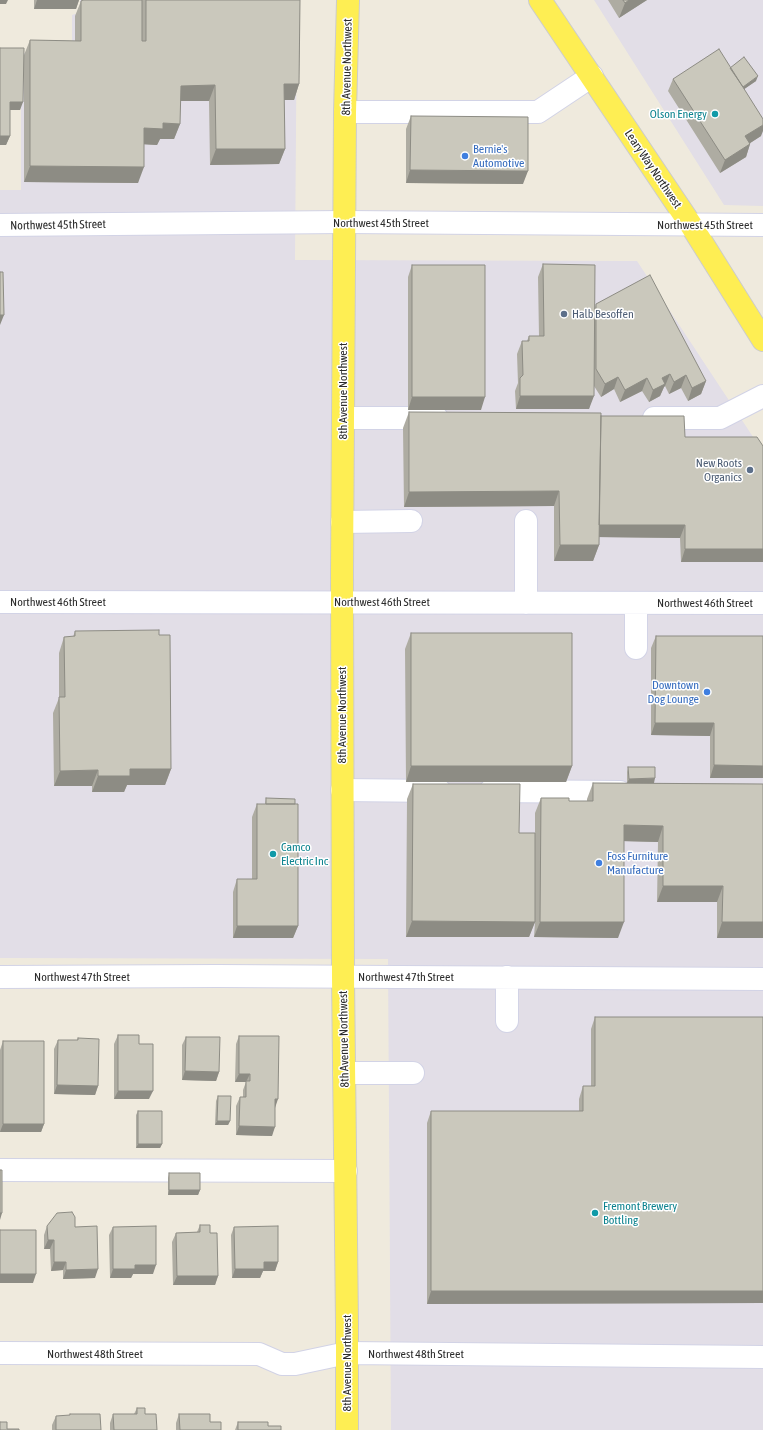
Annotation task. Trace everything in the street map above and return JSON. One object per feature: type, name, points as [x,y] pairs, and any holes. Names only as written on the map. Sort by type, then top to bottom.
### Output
[{"type":"main road","name":"8th Avenue Northwest","points":[[347,1430],[346,1171],[343,977],[342,522],[345,112],[348,0]]},
{"type":"main road","name":"Leary Way Northwest","points":[[540,0],[691,225],[763,340]]},
{"type":"street","points":[[345,112],[538,112],[592,76]]},
{"type":"street","name":"Northwest 45th Street","points":[[0,225],[344,222],[763,225]]},
{"type":"street","points":[[634,418],[720,418],[763,396]]},
{"type":"street","points":[[343,418],[454,418]]},
{"type":"street","points":[[342,522],[411,521]]},
{"type":"street","points":[[526,521],[526,603]]},
{"type":"street","name":"Northwest 46th Street","points":[[0,602],[763,603]]},
{"type":"street","points":[[636,603],[636,648]]},
{"type":"street","points":[[342,790],[636,792]]},
{"type":"street","name":"Northwest 47th Street","points":[[0,977],[763,978]]},
{"type":"street","points":[[507,978],[507,1021]]},
{"type":"street","points":[[344,1073],[413,1073]]},
{"type":"street","points":[[0,1170],[346,1171]]},
{"type":"street","name":"Northwest 48th Street","points":[[0,1353],[259,1354],[282,1364],[295,1364],[347,1353],[763,1357]]},
{"type":"shaded area","points":[[80,0],[297,0],[295,260],[637,261],[763,452],[763,1430],[391,1430],[388,959],[0,958],[0,190],[21,190],[21,53],[72,53],[72,15],[81,12]]},
{"type":"shaded area","points":[[594,0],[763,0],[763,206],[724,205]]},
{"type":"building","points":[[142,0],[142,41],[146,41],[146,0],[300,0],[299,84],[284,84],[285,149],[216,149],[215,85],[181,86],[180,124],[163,123],[163,129],[144,128],[144,167],[30,166],[30,40],[81,41],[81,1]]},
{"type":"building","points":[[0,48],[24,48],[23,102],[10,102],[10,136],[0,136]]},
{"type":"building","name":"Olson Energy","points":[[719,49],[763,119],[763,125],[745,136],[750,144],[725,160],[673,79]]},
{"type":"building","points":[[744,57],[758,76],[743,87],[730,68]]},
{"type":"building","name":"Bernie's Automotive","points":[[411,116],[528,117],[528,171],[410,170]]},
{"type":"building","points":[[543,264],[595,265],[594,396],[520,396],[520,378],[523,375],[522,341],[529,341],[529,336],[544,336]]},
{"type":"building","points":[[412,265],[485,265],[485,397],[412,397]]},
{"type":"building","points":[[0,272],[3,272],[4,315],[0,315]]},
{"type":"building","points":[[650,275],[706,381],[692,388],[686,375],[674,382],[670,374],[662,378],[665,384],[653,390],[647,378],[625,390],[618,377],[605,384],[596,369],[596,304]]},
{"type":"building","points":[[409,412],[601,413],[599,545],[560,545],[559,491],[409,492]]},
{"type":"building","points":[[601,416],[684,416],[685,437],[757,437],[763,446],[763,549],[685,549],[685,525],[599,525]]},
{"type":"building","points":[[159,630],[159,635],[170,635],[171,769],[130,769],[130,776],[98,776],[98,770],[60,771],[59,697],[65,697],[64,637],[75,636],[75,631]]},
{"type":"building","points":[[411,633],[572,633],[572,766],[411,766]]},
{"type":"building","name":"Downtown Dog Lounge","points":[[656,636],[763,636],[763,766],[714,765],[714,723],[655,723]]},
{"type":"building","points":[[628,767],[655,767],[655,778],[629,779]]},
{"type":"building","points":[[593,783],[763,784],[763,922],[722,922],[723,886],[663,886],[663,826],[624,825],[624,922],[540,922],[541,798],[569,798],[569,801],[593,801]]},
{"type":"building","points":[[413,784],[520,784],[519,833],[535,833],[535,922],[412,921]]},
{"type":"building","points":[[266,798],[295,799],[295,804],[266,804]]},
{"type":"building","name":"Camco Electric Inc","points":[[257,804],[298,804],[298,926],[237,926],[237,879],[257,879]]},
{"type":"building","name":"Fremont Brewery Bottling","points":[[595,1017],[763,1017],[763,1291],[431,1291],[431,1111],[583,1111],[583,1086],[595,1086]]},
{"type":"building","points":[[118,1035],[139,1035],[139,1044],[153,1044],[153,1091],[118,1091]]},
{"type":"building","points":[[239,1036],[279,1036],[278,1099],[275,1099],[275,1127],[239,1126],[240,1097],[246,1097],[246,1081],[250,1081],[250,1074],[239,1074]]},
{"type":"building","points":[[186,1037],[220,1037],[219,1072],[185,1071]]},
{"type":"building","points":[[78,1038],[99,1039],[98,1086],[57,1085],[58,1040],[78,1040]]},
{"type":"building","points":[[3,1041],[44,1041],[44,1124],[3,1124]]},
{"type":"building","points":[[218,1096],[231,1096],[230,1121],[217,1121]]},
{"type":"building","points":[[138,1111],[162,1111],[162,1144],[138,1144]]},
{"type":"building","points":[[0,1170],[2,1170],[2,1213],[0,1213]]},
{"type":"building","points":[[169,1173],[200,1173],[200,1190],[169,1190]]},
{"type":"building","points":[[72,1212],[75,1217],[75,1227],[97,1226],[98,1269],[66,1270],[66,1262],[54,1262],[54,1240],[48,1240],[47,1226],[57,1213]]},
{"type":"building","points":[[200,1225],[210,1225],[210,1233],[217,1233],[218,1276],[177,1276],[176,1233],[200,1232]]},
{"type":"building","points":[[156,1226],[156,1265],[135,1265],[135,1269],[113,1269],[113,1227]]},
{"type":"building","points":[[278,1226],[278,1262],[264,1262],[264,1269],[235,1269],[234,1227]]},
{"type":"building","points":[[0,1230],[36,1230],[36,1274],[0,1274]]},
{"type":"building","points":[[137,1408],[145,1408],[145,1414],[156,1414],[157,1430],[114,1430],[113,1414],[137,1414]]},
{"type":"building","points":[[70,1414],[100,1414],[101,1430],[56,1430],[56,1416]]},
{"type":"building","points":[[179,1414],[210,1414],[210,1422],[221,1422],[221,1430],[180,1430]]},
{"type":"building","points":[[0,1422],[7,1422],[7,1429],[19,1430],[0,1430]]},
{"type":"building","points":[[238,1422],[268,1422],[268,1426],[281,1426],[281,1430],[238,1430]]},
{"type":"place","name":"Olson Energy","points":[[715,114]]},
{"type":"place","name":"Bernie's Automotive","points":[[465,156]]},
{"type":"place","name":"Halb Besoffen","points":[[564,314]]},
{"type":"place","name":"New Roots Organics","points":[[750,470]]},
{"type":"place","name":"Downtown Dog Lounge","points":[[707,692]]},
{"type":"place","name":"Camco Electric Inc","points":[[273,854]]},
{"type":"place","name":"Foss Furniture Manufacture","points":[[599,863]]},
{"type":"place","name":"Fremont Brewery Bottling","points":[[595,1213]]}]
